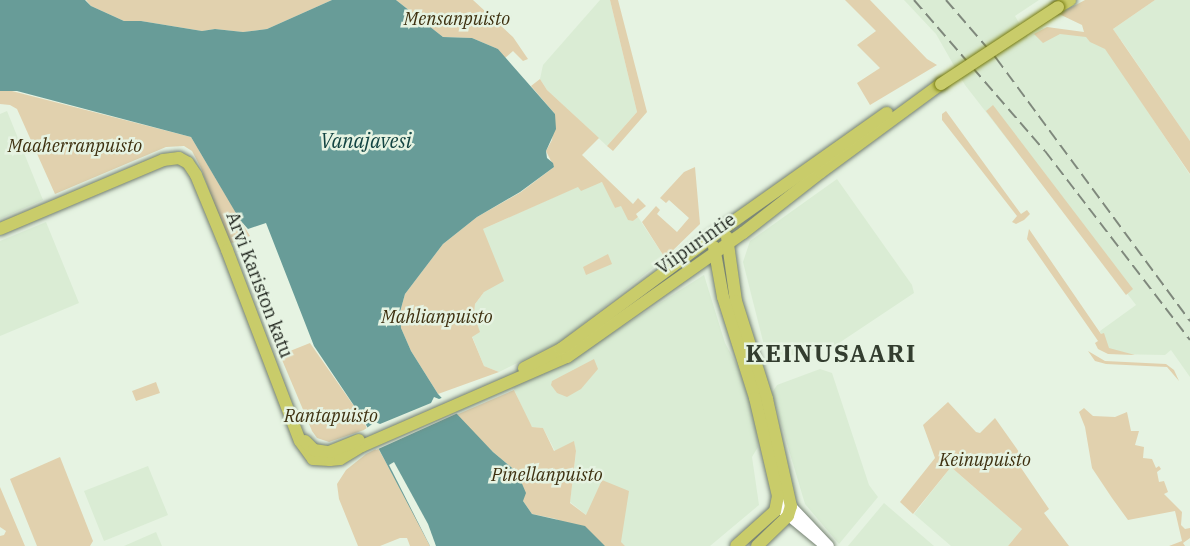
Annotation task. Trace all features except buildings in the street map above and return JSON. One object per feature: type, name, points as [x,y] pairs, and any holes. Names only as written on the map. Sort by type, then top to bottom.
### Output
[{"type":"main road","name":"Viipurintie","points":[[463,399],[561,350],[726,227],[1056,3],[1070,0]]},
{"type":"main road","name":"Viipurintie","points":[[328,452],[361,443],[567,357],[728,244],[940,81]]},
{"type":"main road","name":"Arvi Kariston katu","points":[[0,229],[163,160],[183,160],[196,175],[304,448],[313,459]]},
{"type":"main road","points":[[726,227],[736,301],[766,395],[789,511],[756,546]]},
{"type":"main road","points":[[713,236],[723,297],[767,444],[778,507],[736,546]]},
{"type":"main road","name":"Arvi Kariston katu","points":[[296,428],[308,445],[328,452]]},
{"type":"main road","name":"Viipurintie","points":[[313,459],[320,461],[340,459],[361,443]]},
{"type":"street","points":[[778,507],[782,504],[827,546]]},
{"type":"shaded area","points":[[600,0],[610,0],[637,112],[607,146],[547,90],[540,79],[543,65]]},
{"type":"shaded area","points":[[904,0],[1039,0],[1015,16],[1028,38],[1042,28],[1120,39],[1113,29],[1155,0],[1190,0],[1190,141],[1121,40],[1107,50],[1190,175],[1190,377],[1171,350],[1165,355],[1113,354],[1104,350],[1100,331],[1136,305],[965,85],[936,34]]},
{"type":"shaded area","points":[[7,111],[43,200],[0,219],[0,114]]},
{"type":"shaded area","points":[[837,179],[912,285],[914,293],[836,345],[768,361],[743,262],[750,241]]},
{"type":"shaded area","points":[[604,182],[615,208],[621,205],[633,221],[638,217],[665,258],[562,341],[499,372],[484,366],[472,336],[479,332],[474,315],[475,304],[484,292],[483,229],[579,186]]},
{"type":"shaded area","points":[[46,222],[79,303],[0,336],[0,241]]},
{"type":"shaded area","points":[[704,275],[725,343],[738,367],[755,418],[758,447],[752,457],[759,505],[710,546],[625,546],[570,502],[576,452],[574,442],[555,451],[543,428],[532,427],[513,387],[563,364]]},
{"type":"shaded area","points":[[820,369],[832,373],[869,485],[878,497],[839,544],[805,504],[772,393],[777,385]]},
{"type":"shaded area","points":[[148,466],[168,515],[104,541],[84,491]]},
{"type":"shaded area","points":[[951,467],[1022,529],[1008,546],[951,546],[914,514]]},
{"type":"shaded area","points":[[884,503],[934,546],[848,546]]},
{"type":"shaded area","points":[[156,532],[162,546],[124,546]]},
{"type":"green space","points":[[86,0],[332,0],[267,29],[243,32],[215,29],[202,31],[141,21],[124,21],[91,6]]},
{"type":"green space","name":"Mensanpuisto","points":[[396,0],[473,0],[513,37],[528,59],[523,61],[513,51],[505,58],[498,49],[472,38],[443,37]]},
{"type":"green space","points":[[610,0],[618,0],[647,112],[613,151],[607,146],[637,112]]},
{"type":"green space","points":[[845,0],[870,0],[927,59],[937,65],[870,105],[857,83],[880,68],[857,45],[876,31]]},
{"type":"green space","points":[[1085,0],[1155,0],[1113,29],[1190,141],[1190,174],[1105,49],[1090,42],[1086,37],[1060,34],[1043,43],[1034,34],[1047,27],[1084,32],[1082,25],[1059,14]]},
{"type":"green space","name":"Mahlianpuisto","points":[[540,79],[547,90],[599,138],[582,155],[633,204],[638,198],[646,206],[636,214],[638,217],[633,221],[628,220],[621,206],[615,208],[602,182],[581,191],[578,187],[483,229],[504,281],[484,292],[475,304],[474,315],[480,332],[472,337],[484,366],[499,372],[438,394],[411,351],[401,328],[400,312],[405,294],[443,244],[477,217],[521,192],[554,167],[546,151],[552,140],[555,114],[531,86]]},
{"type":"green space","name":"Maaherranpuisto","points":[[8,90],[191,137],[250,236],[229,244],[201,168],[192,151],[184,146],[166,147],[55,194],[17,109],[10,105],[0,104],[0,91]]},
{"type":"green space","points":[[993,105],[1133,289],[1126,295],[986,111]]},
{"type":"green space","points":[[946,111],[1021,214],[1027,210],[1030,214],[1024,220],[1016,224],[1012,222],[1017,216],[942,120],[942,114]]},
{"type":"green space","points":[[695,167],[700,224],[665,258],[642,222],[656,206],[660,210],[657,214],[677,232],[689,218],[669,200],[666,203],[660,198],[684,172]]},
{"type":"green space","points":[[1029,229],[1101,334],[1104,333],[1109,348],[1135,355],[1108,354],[1098,349],[1095,343],[1098,341],[1027,239]]},
{"type":"green space","points":[[608,254],[612,264],[586,275],[583,267]]},
{"type":"green space","name":"Rantapuisto","points":[[310,343],[363,419],[367,429],[329,442],[317,438],[312,431],[280,355]]},
{"type":"green space","points":[[1088,351],[1105,361],[1166,364],[1174,370],[1179,381],[1167,367],[1106,364],[1095,361]]},
{"type":"green space","points":[[594,359],[598,369],[581,389],[567,397],[557,393],[551,385],[552,381]]},
{"type":"green space","points":[[156,382],[160,393],[136,401],[132,391]]},
{"type":"green space","name":"Pinellanpuisto","points":[[514,390],[532,427],[543,428],[554,451],[574,441],[576,451],[570,503],[586,515],[602,480],[629,491],[621,542],[625,546],[605,546],[556,519],[532,514],[523,501],[517,472],[456,415]]},
{"type":"green space","name":"Keinupuisto","points":[[948,402],[976,432],[980,433],[995,418],[1019,452],[1013,456],[1049,509],[1044,513],[1069,546],[1008,546],[1022,529],[951,467],[913,514],[900,502],[935,458],[923,425]]},
{"type":"green space","points":[[1084,408],[1093,416],[1115,417],[1127,412],[1131,431],[1139,431],[1135,445],[1144,447],[1143,458],[1152,459],[1156,468],[1159,466],[1161,469],[1157,472],[1159,482],[1164,481],[1168,492],[1164,494],[1182,512],[1181,525],[1185,529],[1190,528],[1190,538],[1183,543],[1185,546],[1169,546],[1182,541],[1175,511],[1128,520],[1092,468],[1085,427],[1079,412]]},
{"type":"green space","points":[[378,448],[430,546],[410,546],[407,538],[400,538],[380,546],[358,546],[339,499],[337,484],[346,470],[366,454]]},
{"type":"green space","points":[[60,457],[93,541],[90,546],[37,546],[10,479]]},
{"type":"green space","points":[[0,487],[25,546],[0,546],[0,536],[6,531],[0,527]]},
{"type":"water","name":"Vanajavesi","points":[[0,0],[85,0],[91,6],[124,21],[141,21],[202,31],[215,29],[243,32],[267,29],[332,0],[396,0],[443,37],[472,38],[498,49],[555,114],[556,129],[546,151],[547,158],[554,167],[520,192],[477,217],[443,244],[405,294],[400,312],[401,328],[411,351],[438,394],[493,452],[517,472],[526,493],[523,501],[532,514],[585,526],[605,546],[430,546],[363,419],[314,346],[266,223],[248,229],[240,220],[191,137],[17,91],[0,91]]},
{"type":"pier","points":[[434,397],[439,399],[444,397],[458,413],[376,450],[364,430],[375,422],[380,424],[431,403]]},
{"type":"pier","points":[[394,462],[428,524],[436,546],[430,546],[389,465]]},
{"type":"railway","points":[[914,0],[1045,151],[1190,340]]},
{"type":"railway","points":[[946,0],[996,58],[1190,321]]},
{"type":"district","name":"KEINUSAARI","points":[[831,354]]}]
